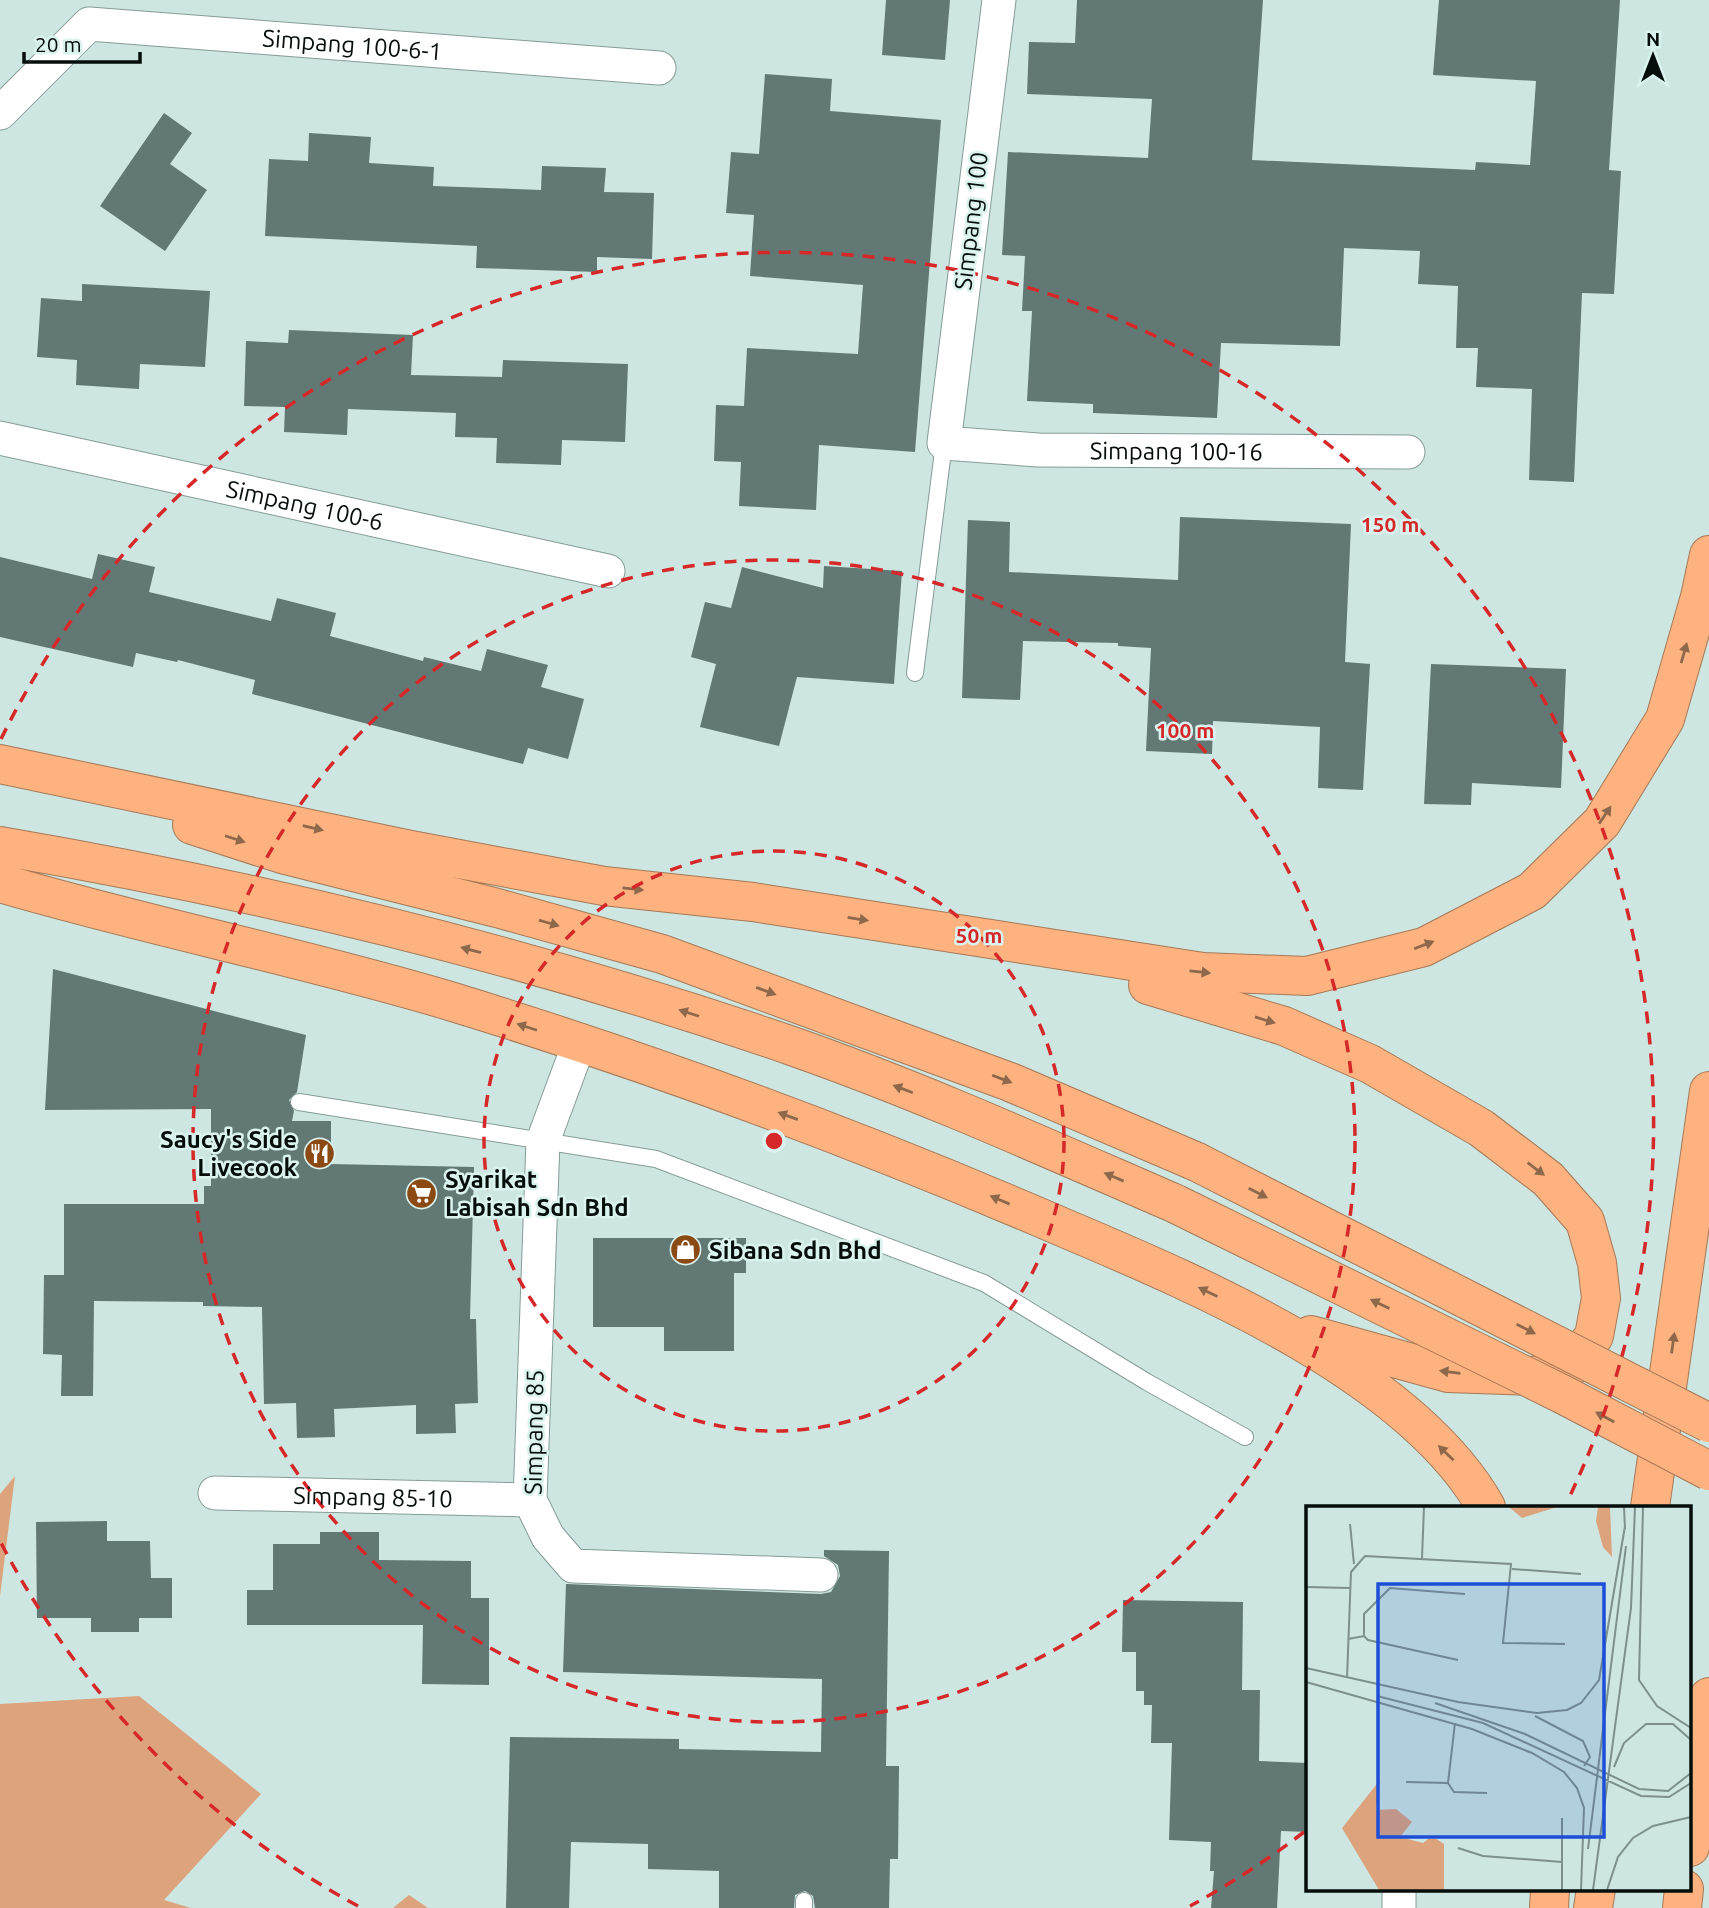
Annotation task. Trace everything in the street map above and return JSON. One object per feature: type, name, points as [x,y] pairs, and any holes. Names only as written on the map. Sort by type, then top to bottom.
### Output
[{"type":"highway","points":[[15,768],[416,851],[604,886],[753,902],[1011,945],[1203,972],[1307,976],[1424,947],[1532,891],[1602,822],[1665,719],[1700,597],[1709,555]]},
{"type":"highway","points":[[15,768],[282,854],[497,908],[662,954],[1010,1082],[1197,1162],[1709,1423]]},
{"type":"highway","points":[[0,846],[352,918],[635,996],[794,1047],[988,1122],[1176,1204],[1562,1394],[1709,1471]]},
{"type":"highway","points":[[0,883],[314,963],[454,1003],[579,1044],[857,1141],[1160,1268],[1269,1322],[1340,1367],[1407,1416],[1467,1474],[1485,1506]]},
{"type":"highway","points":[[1011,945],[1284,1026],[1370,1064],[1482,1128],[1548,1179],[1585,1221],[1597,1263],[1601,1298],[1594,1336],[1570,1367],[1534,1376],[1448,1373],[1269,1322]]},
{"type":"highway","points":[[1650,1506],[1709,1091]]},
{"type":"highway","points":[[1692,1831],[1709,1697]]},
{"type":"highway","points":[[1549,1908],[1550,1890]]},
{"type":"highway","points":[[1593,1908],[1596,1890]]},
{"type":"highway","points":[[1682,1908],[1685,1890]]},
{"type":"street","name":"Simpang 100","points":[[944,443],[999,0]]},
{"type":"street","name":"Simpang 100-6-1","points":[[0,113],[89,24],[659,68]]},
{"type":"street","name":"Simpang 100-6","points":[[0,438],[608,570]]},
{"type":"street","name":"Simpang 100-16","points":[[944,443],[1038,450],[1408,452]]},
{"type":"street","name":"Simpang 85","points":[[579,1044],[543,1141],[530,1500],[548,1537],[573,1566],[821,1575]]},
{"type":"street","name":"Simpang 85-10","points":[[215,1493],[530,1500]]},
{"type":"street","points":[[1399,1890],[1399,1908]]},
{"type":"lane","points":[[915,673],[944,443]]},
{"type":"lane","points":[[299,1102],[656,1159],[984,1283],[1147,1382],[1245,1437]]},
{"type":"shaded area","points":[[15,1476],[0,1596],[0,1494]]},
{"type":"shaded area","points":[[139,1696],[261,1794],[164,1900],[191,1908],[0,1908],[0,1704]]},
{"type":"shaded area","points":[[409,1895],[428,1908],[393,1908]]},
{"type":"building","points":[[886,0],[950,0],[945,60],[882,55]]},
{"type":"building","points":[[1077,0],[1263,0],[1252,160],[1475,170],[1476,162],[1530,165],[1536,81],[1433,75],[1439,0],[1620,0],[1609,170],[1621,171],[1614,294],[1582,293],[1574,482],[1529,480],[1532,389],[1476,387],[1478,348],[1456,348],[1458,286],[1418,284],[1420,251],[1344,248],[1340,346],[1221,343],[1217,418],[1093,413],[1093,404],[1027,401],[1032,311],[1022,311],[1025,256],[1002,255],[1008,152],[1148,158],[1152,99],[1027,94],[1029,42],[1075,43]]},
{"type":"building","points":[[765,74],[832,79],[830,111],[941,120],[915,452],[819,445],[816,510],[739,506],[741,462],[714,461],[716,405],[744,406],[747,348],[858,354],[863,285],[750,276],[754,215],[726,213],[731,152],[759,154]]},
{"type":"building","points":[[164,113],[192,133],[170,164],[207,190],[165,251],[100,206]]},
{"type":"building","points":[[309,133],[371,137],[369,163],[434,167],[433,186],[541,190],[542,166],[606,168],[604,192],[654,193],[652,259],[597,257],[597,272],[476,268],[477,246],[265,236],[269,159],[308,161]]},
{"type":"building","points":[[82,284],[210,291],[205,367],[140,364],[139,389],[76,385],[77,360],[37,357],[41,298],[82,301]]},
{"type":"building","points":[[289,330],[413,335],[411,375],[502,377],[503,360],[628,364],[625,442],[562,440],[561,465],[496,463],[497,438],[455,437],[456,413],[348,409],[347,435],[284,432],[285,407],[244,406],[246,341],[288,343]]},
{"type":"building","points":[[1180,517],[1351,524],[1345,662],[1370,664],[1363,790],[1318,788],[1320,727],[1213,721],[1212,754],[1146,751],[1151,648],[1118,646],[1118,643],[1023,641],[1020,700],[962,698],[968,520],[1010,522],[1009,572],[1178,580]]},
{"type":"building","points":[[98,554],[155,567],[149,592],[271,621],[277,598],[336,613],[330,636],[423,661],[424,657],[481,671],[487,649],[548,665],[541,687],[584,699],[568,759],[528,748],[523,764],[252,694],[255,680],[178,660],[177,662],[136,653],[133,667],[0,637],[0,557],[92,579]]},
{"type":"building","points":[[824,566],[902,571],[894,684],[797,677],[779,746],[700,727],[716,664],[691,657],[705,602],[731,608],[742,567],[823,588]]},
{"type":"building","points":[[1431,664],[1566,669],[1561,788],[1472,783],[1471,805],[1424,804]]},
{"type":"building","points":[[53,969],[306,1035],[297,1092],[289,1100],[294,1111],[292,1121],[331,1121],[331,1164],[474,1167],[470,1319],[476,1319],[478,1403],[455,1404],[456,1433],[416,1434],[416,1405],[334,1409],[335,1437],[297,1438],[296,1403],[264,1404],[262,1307],[203,1306],[203,1302],[94,1301],[93,1396],[61,1396],[62,1355],[43,1354],[44,1275],[64,1275],[64,1204],[204,1204],[204,1186],[211,1186],[211,1109],[45,1110]]},
{"type":"building","points":[[593,1238],[746,1238],[746,1273],[734,1273],[734,1351],[664,1351],[664,1327],[593,1327]]},
{"type":"building","points":[[107,1521],[107,1541],[150,1541],[151,1578],[172,1578],[172,1618],[139,1618],[139,1632],[91,1632],[91,1618],[37,1618],[36,1522]]},
{"type":"building","points":[[320,1532],[379,1532],[379,1560],[471,1561],[471,1598],[489,1598],[489,1685],[422,1684],[423,1625],[247,1625],[247,1590],[273,1590],[273,1544],[320,1544]]},
{"type":"building","points":[[824,1550],[889,1551],[886,1766],[899,1766],[898,1859],[890,1859],[889,1908],[815,1908],[813,1896],[805,1891],[795,1895],[794,1908],[719,1908],[719,1871],[648,1869],[648,1844],[571,1842],[569,1908],[506,1908],[510,1737],[679,1739],[679,1749],[821,1752],[822,1679],[563,1672],[566,1584],[821,1594],[831,1592],[840,1576],[838,1565],[824,1556]]},
{"type":"building","points":[[1123,1600],[1243,1602],[1242,1690],[1260,1690],[1259,1761],[1306,1763],[1306,1832],[1281,1831],[1277,1908],[1211,1908],[1214,1871],[1210,1871],[1211,1842],[1169,1840],[1172,1743],[1151,1743],[1152,1705],[1144,1705],[1144,1691],[1136,1691],[1136,1652],[1122,1652]]},
{"type":"place","name":"Saucy's Side Livecook","points":[[320,1153]]},
{"type":"place","name":"Syarikat Labisah Sdn Bhd","points":[[422,1193]]},
{"type":"place","name":"Sibana Sdn Bhd","points":[[686,1250]]}]
